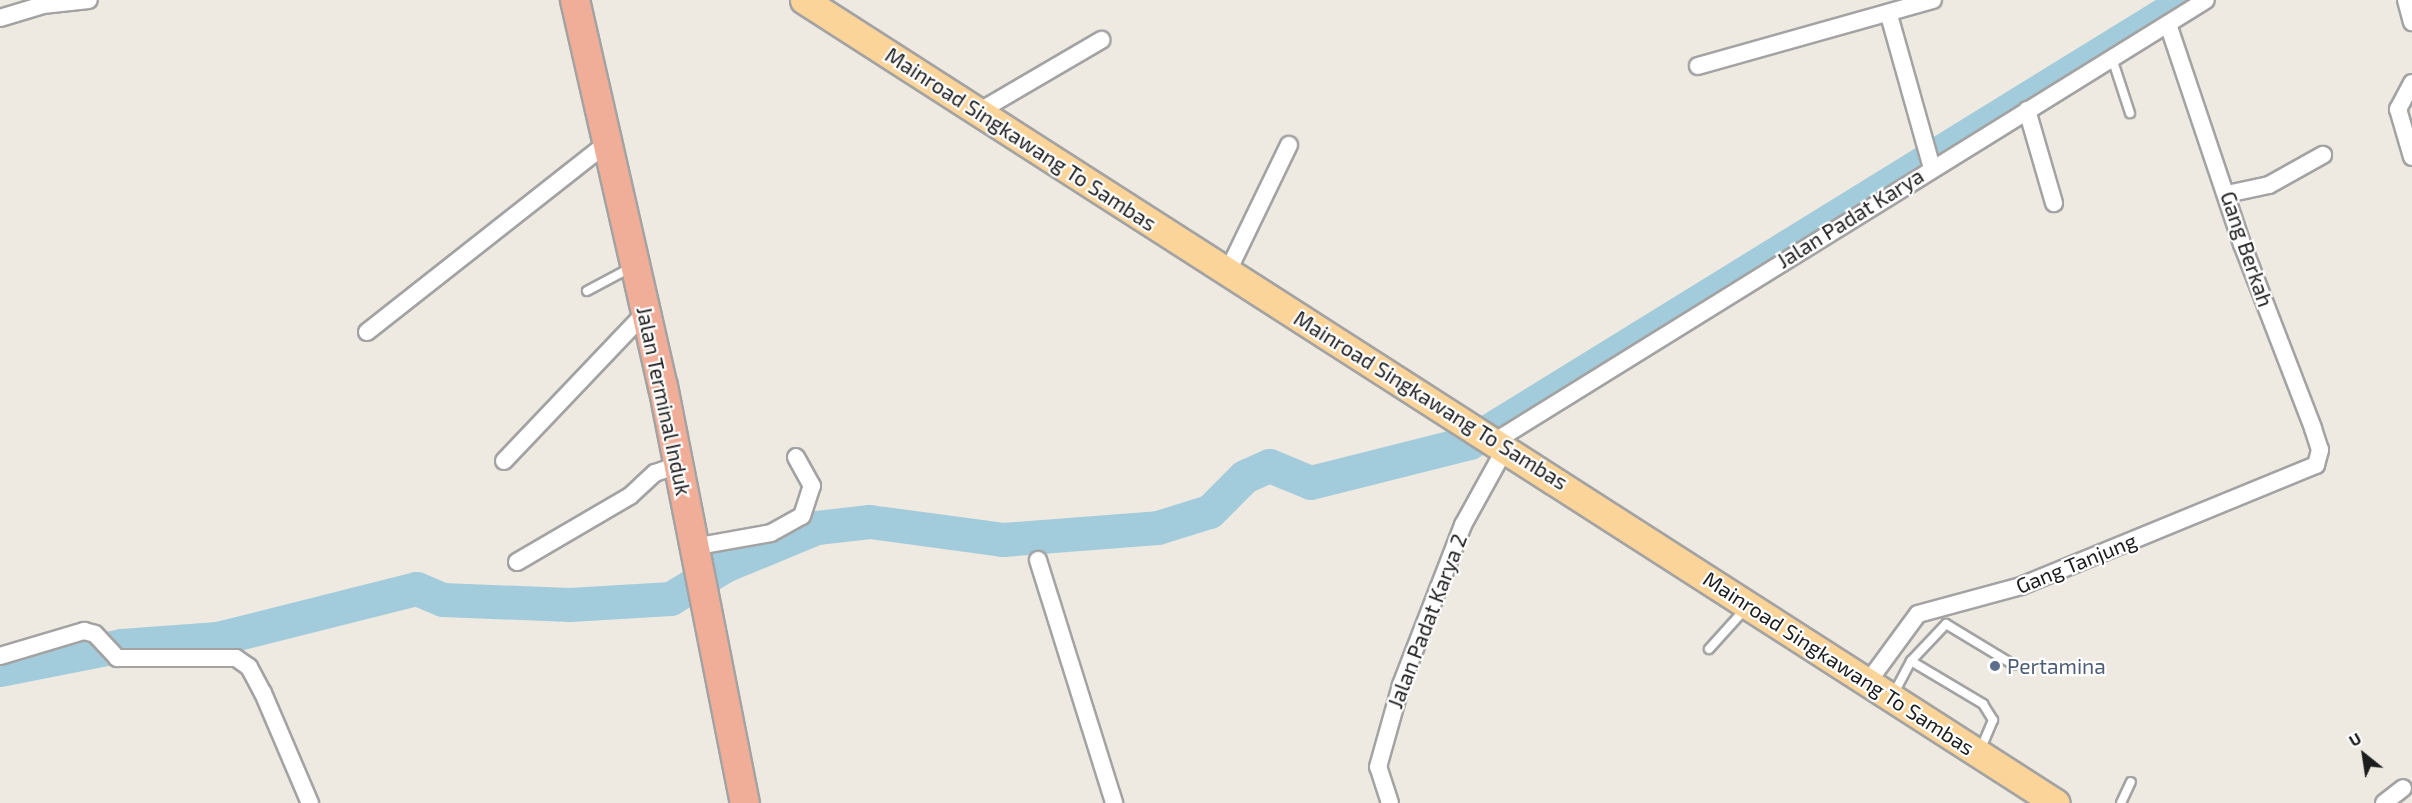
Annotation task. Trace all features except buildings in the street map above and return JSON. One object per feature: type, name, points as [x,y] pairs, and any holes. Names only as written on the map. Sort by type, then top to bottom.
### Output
[{"type":"highway","name":"Jalan Terminal Induk","points":[[574,0],[646,312],[745,803]]},
{"type":"main road","name":"Mainroad Singkawang To Sambas","points":[[804,0],[1493,438],[2056,803]]},
{"type":"street","points":[[0,18],[42,2],[88,0]]},
{"type":"street","points":[[1698,66],[1889,15],[1933,0]]},
{"type":"street","name":"Jalan Padat Karya","points":[[1493,438],[2206,0]]},
{"type":"street","points":[[2406,0],[2412,22]]},
{"type":"street","points":[[1889,15],[1932,168]]},
{"type":"street","name":"Gang Berkah","points":[[2168,24],[2320,450],[2316,465],[2309,469]]},
{"type":"street","points":[[978,112],[1101,40]]},
{"type":"street","points":[[2412,82],[2398,100],[2412,157]]},
{"type":"street","points":[[2027,110],[2054,203]]},
{"type":"street","points":[[367,332],[607,143]]},
{"type":"street","points":[[1228,271],[1289,145]]},
{"type":"street","points":[[2227,194],[2269,185],[2323,155]]},
{"type":"street","points":[[504,461],[646,312]]},
{"type":"street","name":"Jalan Padat Karya 2","points":[[1390,803],[1378,767],[1401,685],[1463,525],[1493,438]]},
{"type":"street","points":[[694,550],[771,533],[802,516],[812,486],[796,457]]},
{"type":"street","points":[[517,562],[630,496],[655,473],[678,465]]},
{"type":"street","name":"Gang Tanjung","points":[[1868,682],[1918,614],[2021,586],[2309,469]]},
{"type":"street","points":[[1038,560],[1114,803]]},
{"type":"street","points":[[0,656],[84,631],[95,634],[111,656],[222,656],[249,667],[310,803]]},
{"type":"street","points":[[2384,803],[2403,788]]},
{"type":"lane","points":[[2112,58],[2130,113]]},
{"type":"lane","points":[[587,291],[635,265]]},
{"type":"lane","points":[[1708,649],[1749,605]]},
{"type":"lane","points":[[1892,696],[1911,661],[1946,624],[2014,665]]},
{"type":"lane","points":[[1911,661],[1990,710],[1992,732],[1978,753]]},
{"type":"lane","points":[[2121,803],[2131,782]]},
{"type":"waterway","points":[[0,670],[122,646],[218,639],[417,589],[443,600],[570,605],[671,599],[725,566],[817,528],[870,522],[1003,540],[1158,528],[1210,512],[1245,477],[1270,466],[1311,483],[1470,443],[2188,0]]},
{"type":"place","name":"Pertamina","points":[[1995,666]]}]
